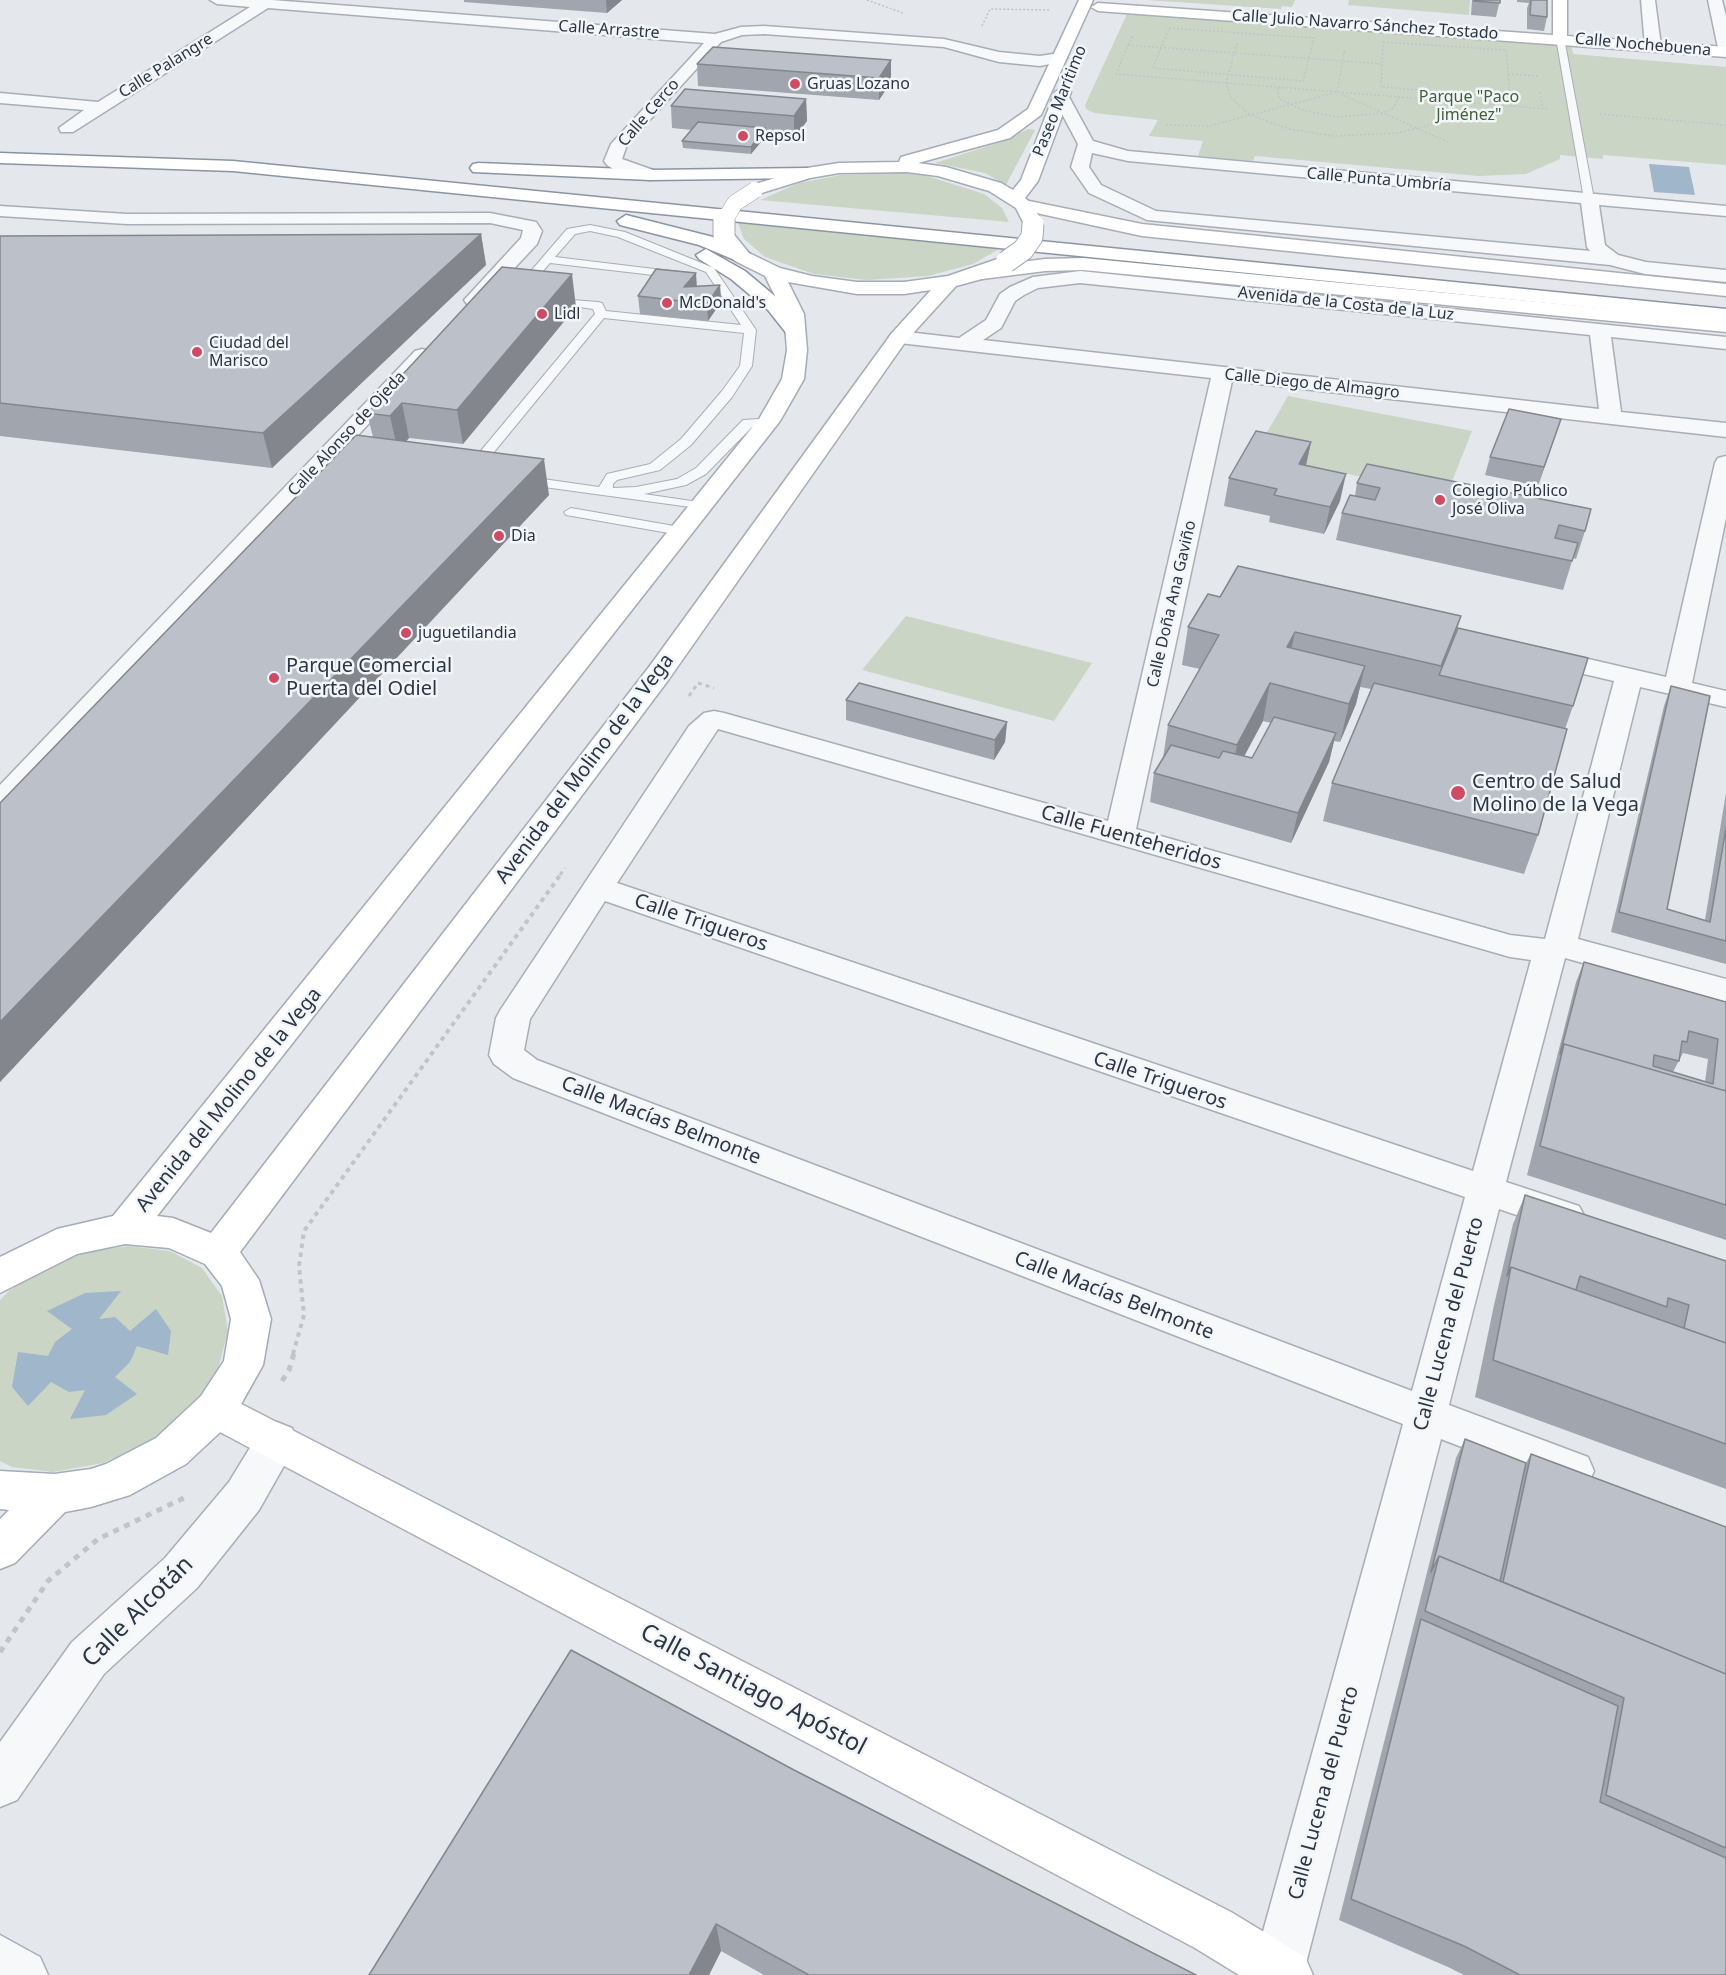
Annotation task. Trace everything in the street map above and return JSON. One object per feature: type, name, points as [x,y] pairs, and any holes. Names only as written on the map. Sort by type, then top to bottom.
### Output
[{"type":"main road","points":[[1560,0],[1560,38]]},
{"type":"main road","name":"Calle Julio Navarro Sánchez Tostado","points":[[1095,2],[1560,38]]},
{"type":"main road","name":"Paseo Marítimo","points":[[1020,202],[1062,97],[1067,67],[1095,2]]},
{"type":"main road","name":"Calle Nochebuena","points":[[1560,38],[1726,50]]},
{"type":"main road","name":"Paseo Marítimo","points":[[872,166],[902,162],[1004,134],[1035,112],[1047,85],[1067,67]]},
{"type":"main road","points":[[0,154],[57,145],[170,148],[323,158]]},
{"type":"main road","points":[[0,154],[565,211],[640,223],[706,241],[773,272],[811,282],[857,288],[904,288],[949,282],[982,273],[1045,265],[1083,264],[1726,326]]},
{"type":"main road","points":[[0,154],[326,166],[621,192],[1726,300]]},
{"type":"main road","points":[[0,154],[233,166],[1726,315]]},
{"type":"main road","points":[[464,167],[650,175],[807,172],[872,166],[907,167],[950,173],[995,187],[1020,202],[1142,230],[1726,290]]},
{"type":"main road","points":[[742,257],[730,246],[724,235],[724,219],[735,203],[755,190],[807,172]]},
{"type":"main road","points":[[982,273],[1006,262],[1023,250],[1032,237],[1033,224],[1020,202]]},
{"type":"main road","points":[[640,223],[707,255],[738,275],[775,306],[794,330]]},
{"type":"main road","name":"Avenida del Molino de la Vega","points":[[125,1229],[576,668],[680,531],[720,485],[769,421],[793,379],[796,350],[794,314],[773,272]]},
{"type":"main road","name":"Avenida del Molino de la Vega","points":[[218,1254],[658,673],[899,337],[949,282]]},
{"type":"main road","points":[[0,1277],[19,1264],[70,1240],[125,1229],[173,1233],[218,1254],[240,1280],[251,1319],[243,1365],[216,1409],[171,1451],[115,1481],[54,1494],[0,1490]]},
{"type":"main road","name":"Calle Santiago Apóstol","points":[[216,1409],[1213,1930],[1280,1973]]},
{"type":"main road","points":[[0,1549],[54,1494]]},
{"type":"street","name":"Calle Arrastre","points":[[217,0],[716,39],[741,31],[764,30],[944,43],[999,57],[1040,61],[1067,67]]},
{"type":"street","points":[[1648,0],[1653,46]]},
{"type":"street","points":[[1715,0],[1726,50]]},
{"type":"street","name":"Calle Palangre","points":[[67,128],[265,4]]},
{"type":"street","name":"Calle Cerco","points":[[650,175],[622,167],[614,160],[619,144],[716,39]]},
{"type":"street","name":"Calle Arrastre","points":[[999,57],[1047,85]]},
{"type":"street","points":[[1062,97],[1086,144],[1080,166],[1095,189],[1127,206],[1153,216],[1611,259],[1645,268],[1726,276]]},
{"type":"street","points":[[0,98],[101,107]]},
{"type":"street","name":"Calle Punta Umbría","points":[[1086,144],[1105,152],[1184,163],[1726,211]]},
{"type":"street","points":[[1589,199],[1596,247],[1611,259]]},
{"type":"street","points":[[0,211],[127,219]]},
{"type":"street","points":[[8,229],[53,223],[127,219],[433,217],[490,218],[514,221],[529,226],[533,231],[530,240],[461,314]]},
{"type":"street","name":"Avenida de la Costa de la Luz","points":[[964,343],[994,324],[1007,298],[1017,291],[1033,283],[1080,278],[1726,344]]},
{"type":"street","points":[[987,329],[1019,347],[1044,354]]},
{"type":"street","points":[[1600,331],[1611,417]]},
{"type":"street","name":"Calle Diego de Almagro","points":[[899,337],[1726,430]]},
{"type":"street","name":"Calle Alonso de Ojeda","points":[[0,802],[436,340]]},
{"type":"street","name":"Calle Doña Ana Gaviño","points":[[1120,835],[1223,374]]},
{"type":"street","points":[[1677,688],[1723,493],[1726,463]]},
{"type":"street","points":[[1513,650],[1726,699]]},
{"type":"street","name":"Calle Lucena del Puerto","points":[[1280,1973],[1424,1415],[1629,677]]},
{"type":"street","name":"Calle Fuenteheridos","points":[[596,887],[703,726],[714,719],[1499,942],[1555,948],[1726,991]]},
{"type":"street","name":"Calle Macías Belmonte","points":[[596,887],[513,1018],[506,1055],[525,1069],[1603,1482]]},
{"type":"street","name":"Calle Trigueros","points":[[596,887],[1485,1192],[1591,1225]]},
{"type":"street","name":"Calle Alcotán","points":[[0,1783],[88,1658],[181,1573],[244,1496],[277,1441]]},
{"type":"street","points":[[0,1962],[22,1975]]},
{"type":"lane","points":[[1560,38],[1589,199]]},
{"type":"lane","points":[[601,314],[598,306],[525,296],[524,287],[571,231],[590,228],[621,234],[666,250],[710,270],[750,330],[746,366],[727,394],[686,442],[655,467],[612,477],[606,484],[607,492]]},
{"type":"lane","points":[[547,259],[717,280]]},
{"type":"lane","points":[[601,314],[750,330]]},
{"type":"lane","points":[[491,476],[464,472],[601,314]]},
{"type":"lane","points":[[607,492],[636,491],[681,482],[701,471],[748,423],[769,421]]},
{"type":"lane","points":[[512,478],[700,506]]},
{"type":"lane","points":[[571,512],[680,531]]},
{"type":"path","points":[[981,28],[990,9],[1057,10]]},
{"type":"path","points":[[1240,33],[1242,26]]},
{"type":"path","points":[[1136,27],[1116,74],[1726,125]]},
{"type":"path","points":[[1169,28],[1240,33],[1314,38],[1303,81],[1153,68],[1169,28]]},
{"type":"path","points":[[1383,42],[1506,50],[1510,97],[1381,87],[1382,64],[1383,42]]},
{"type":"path","points":[[1237,43],[1226,83],[1231,98],[1250,115],[1289,129],[1334,136],[1377,136],[1417,129],[1446,116],[1453,102]]},
{"type":"path","points":[[1337,92],[1346,43]]},
{"type":"path","points":[[1128,45],[1382,64]]},
{"type":"path","points":[[1508,74],[1538,76]]},
{"type":"path","points":[[1278,88],[1279,99],[1292,105],[1337,117],[1383,113],[1393,108],[1399,97]]},
{"type":"path","points":[[1166,125],[1209,126],[1337,92],[1450,143]]},
{"type":"path","points":[[1445,92],[1445,101]]},
{"type":"path","points":[[684,703],[698,683]]},
{"type":"path","points":[[277,1390],[289,1370],[304,1315],[299,1266],[304,1230],[567,866]]},
{"type":"path","points":[[0,1652],[48,1581],[98,1539],[194,1493]]},
{"type":"green space","points":[[1147,0],[1295,0],[1292,7],[1282,6],[1281,9]]},
{"type":"green space","points":[[1349,0],[1470,0],[1469,15],[1348,5]]},
{"type":"green space","name":"Parque \"Paco Jiménez\"","points":[[1127,14],[1561,44],[1571,45],[1573,54],[1726,67],[1726,165],[1603,155],[1603,159],[1560,155],[1560,159],[1526,174],[1479,176],[1255,156],[1253,161],[1198,156],[1203,141],[1149,136],[1158,120],[1094,113],[1086,109],[1085,105]]},
{"type":"green space","points":[[1028,129],[1035,130],[1006,185],[985,173],[935,163],[1004,141]]},
{"type":"green space","points":[[896,173],[924,175],[984,194],[1002,208],[1009,222],[760,200],[799,183],[841,175]]},
{"type":"green space","points":[[738,223],[1001,248],[973,264],[928,276],[866,280],[814,274],[765,257],[744,239]]},
{"type":"green space","points":[[1288,396],[1472,431],[1447,494],[1254,455]]},
{"type":"green space","points":[[906,616],[1092,663],[1054,721],[862,670]]},
{"type":"green space","points":[[128,1246],[170,1251],[202,1268],[222,1296],[228,1331],[218,1369],[191,1408],[152,1441],[103,1463],[53,1472],[12,1467],[0,1461],[0,1300],[9,1291],[46,1267],[87,1252]]},
{"type":"water","points":[[1649,164],[1689,167],[1695,195],[1654,192]]},
{"type":"water","points":[[121,1291],[99,1319],[115,1317],[130,1331],[156,1309],[171,1331],[168,1355],[137,1346],[130,1362],[115,1377],[137,1394],[106,1415],[70,1419],[85,1390],[69,1392],[51,1382],[28,1406],[12,1387],[18,1352],[48,1356],[55,1342],[72,1329],[47,1311],[85,1293]]},
{"type":"building","points":[[1500,0],[1500,3],[1474,1]]},
{"type":"building","points":[[1531,0],[1547,0],[1547,17],[1530,15]]},
{"type":"building","points":[[713,47],[891,60],[879,78],[697,64]]},
{"type":"building","points":[[685,89],[806,99],[794,116],[671,106]]},
{"type":"building","points":[[698,122],[765,128],[751,147],[682,141]]},
{"type":"building","name":"Ciudad del Marisco","points":[[481,234],[263,433],[0,403],[0,236]]},
{"type":"building","points":[[502,267],[572,274],[457,410],[402,403],[390,416],[367,413]]},
{"type":"building","points":[[656,269],[696,273],[684,287],[720,285],[707,304],[638,296]]},
{"type":"building","points":[[1509,409],[1561,419],[1544,467],[1490,457]]},
{"type":"building","points":[[1256,431],[1311,442],[1299,464],[1346,474],[1330,507],[1274,495],[1277,489],[1229,478]]},
{"type":"building","name":"Parque Comercial Puerta del Odiel","points":[[356,435],[544,459],[0,1022],[0,803]]},
{"type":"building","points":[[1367,464],[1591,509],[1585,531],[1559,525],[1555,538],[1578,543],[1572,561],[1342,513],[1350,495],[1375,500],[1380,488],[1357,483]]},
{"type":"building","points":[[1238,566],[1461,616],[1441,666],[1295,632],[1287,647],[1365,666],[1349,704],[1270,683],[1237,745],[1168,725],[1219,635],[1188,627],[1208,594],[1220,597]]},
{"type":"building","points":[[1458,628],[1588,658],[1573,706],[1439,675]]},
{"type":"building","points":[[859,683],[1007,722],[995,740],[846,700]]},
{"type":"building","points":[[1374,683],[1567,729],[1538,835],[1332,783]]},
{"type":"building","points":[[1671,686],[1710,696],[1667,909],[1710,922],[1726,828],[1726,941],[1619,912]]},
{"type":"building","points":[[1274,717],[1336,733],[1298,813],[1154,773],[1171,745],[1219,758],[1223,751],[1252,758]]},
{"type":"building","points":[[1584,962],[1726,1002],[1726,1091],[1564,1044],[1560,1054]],"holes":[[[1689,1031],[1718,1039],[1713,1084],[1653,1066],[1654,1055],[1679,1061],[1682,1041],[1687,1042]]]},
{"type":"building","points":[[1564,1044],[1726,1091],[1726,1205],[1540,1146]]},
{"type":"building","points":[[1525,1195],[1726,1261],[1726,1343],[1684,1328],[1689,1305],[1668,1298],[1667,1307],[1580,1276],[1576,1290],[1511,1267],[1507,1276]]},
{"type":"building","points":[[1511,1267],[1726,1343],[1726,1444],[1493,1360]]},
{"type":"building","points":[[1465,1439],[1526,1463],[1500,1581],[1439,1556],[1431,1572]]},
{"type":"building","points":[[1531,1454],[1726,1527],[1726,1674],[1503,1582]]},
{"type":"building","points":[[1439,1556],[1726,1674],[1726,1848],[1606,1795],[1624,1698],[1425,1611]]},
{"type":"building","points":[[1421,1619],[1618,1706],[1600,1802],[1726,1858],[1726,1975],[1520,1975],[1464,1946],[1351,1899]]},
{"type":"building","points":[[571,1650],[794,1770],[1196,1975],[809,1975],[716,1924],[689,1975],[369,1975]]},
{"type":"place","name":"Gruas Lozano","points":[[795,84]]},
{"type":"place","name":"Repsol","points":[[743,136]]},
{"type":"place","name":"McDonald's","points":[[667,303]]},
{"type":"place","name":"Lidl","points":[[542,314]]},
{"type":"place","name":"Ciudad del Marisco","points":[[197,352]]},
{"type":"place","name":"Colegio Público José Oliva","points":[[1440,500]]},
{"type":"place","name":"Dia","points":[[499,536]]},
{"type":"place","name":"juguetilandia","points":[[406,633]]},
{"type":"place","name":"Parque Comercial Puerta del Odiel","points":[[274,678]]},
{"type":"place","name":"Centro de Salud Molino de la Vega","points":[[1458,793]]}]
